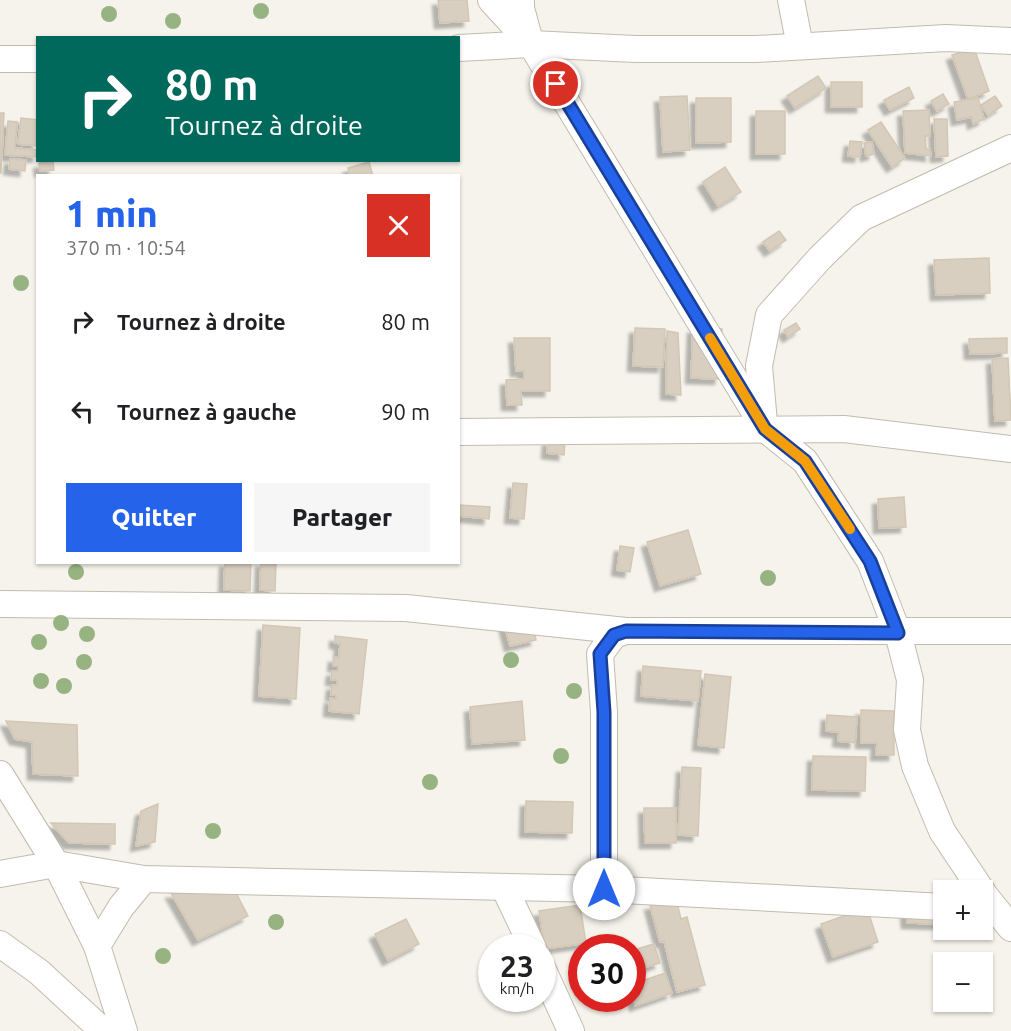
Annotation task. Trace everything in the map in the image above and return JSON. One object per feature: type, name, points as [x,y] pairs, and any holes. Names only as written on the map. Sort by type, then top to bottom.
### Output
[{"type":"street","points":[[491,0],[531,44],[765,429],[805,461],[864,550],[898,633],[910,680],[906,729],[915,766],[942,831],[994,907]]},
{"type":"street","points":[[521,0],[531,44]]},
{"type":"street","points":[[791,0],[800,46]]},
{"type":"street","points":[[460,48],[531,44],[635,49],[756,49],[946,38],[1011,41]]},
{"type":"street","points":[[0,59],[36,59]]},
{"type":"street","points":[[765,429],[759,366],[769,315],[820,258],[861,218],[1011,148]]},
{"type":"street","points":[[460,432],[844,429],[1011,448]]},
{"type":"street","points":[[0,604],[406,608],[626,631],[898,633],[1011,631]]},
{"type":"street","points":[[604,889],[604,712],[600,654],[614,635],[626,631]]},
{"type":"street","points":[[0,774],[56,864],[97,946],[124,1031]]},
{"type":"street","points":[[0,874],[56,864],[144,879],[604,889],[933,907]]},
{"type":"street","points":[[97,946],[121,907],[144,879]]},
{"type":"street","points":[[504,886],[526,934]]},
{"type":"street","points":[[0,944],[39,972],[103,1031]]},
{"type":"street","points":[[556,997],[572,1031]]},
{"type":"building","points":[[438,0],[467,0],[469,21],[440,23]]},
{"type":"building","points":[[974,48],[989,91],[968,99],[952,55]]},
{"type":"building","points":[[818,76],[826,88],[795,108],[787,96]]},
{"type":"building","points":[[831,82],[862,82],[862,107],[831,107]]},
{"type":"building","points":[[909,87],[914,98],[890,110],[884,100]]},
{"type":"building","points":[[943,94],[949,104],[937,111],[931,101]]},
{"type":"building","points":[[687,96],[690,150],[663,152],[660,97]]},
{"type":"building","points":[[995,96],[1002,106],[988,115],[981,105]]},
{"type":"building","points":[[696,98],[731,98],[731,142],[696,143]]},
{"type":"building","points":[[978,98],[984,119],[973,124],[972,117],[957,120],[954,102]]},
{"type":"building","points":[[929,110],[930,136],[925,136],[926,149],[930,149],[931,156],[905,153],[903,111]]},
{"type":"building","points":[[756,111],[785,111],[785,154],[756,154]]},
{"type":"building","points":[[0,113],[4,113],[1,173],[0,173]]},
{"type":"building","points":[[21,118],[36,120],[36,146],[18,144]]},
{"type":"building","points":[[934,119],[947,119],[948,156],[936,157]]},
{"type":"building","points":[[8,121],[17,122],[15,148],[36,150],[36,157],[5,155]]},
{"type":"building","points":[[881,122],[905,158],[892,167],[868,130]]},
{"type":"building","points":[[850,141],[862,142],[860,157],[848,156]]},
{"type":"building","points":[[872,142],[874,154],[866,156],[864,143]]},
{"type":"building","points":[[10,159],[26,160],[25,171],[9,169]]},
{"type":"building","points":[[53,162],[54,170],[40,171],[39,163]]},
{"type":"building","points":[[369,162],[372,174],[350,174],[348,168]]},
{"type":"building","points":[[725,167],[741,192],[718,206],[703,182]]},
{"type":"building","points":[[779,231],[786,240],[770,251],[763,242]]},
{"type":"building","points":[[989,258],[990,293],[936,295],[934,260]]},
{"type":"building","points":[[796,323],[800,329],[788,337],[784,330]]},
{"type":"building","points":[[635,328],[665,329],[663,367],[633,366]]},
{"type":"building","points":[[693,328],[722,329],[720,379],[691,378]]},
{"type":"building","points":[[667,331],[678,333],[681,395],[666,394]]},
{"type":"building","points":[[514,338],[550,338],[550,391],[521,391],[522,405],[507,405],[506,380],[524,379],[524,371],[516,371]]},
{"type":"building","points":[[1007,338],[1007,353],[970,354],[969,339]]},
{"type":"building","points":[[1008,358],[1011,420],[995,421],[992,359]]},
{"type":"building","points":[[548,440],[565,441],[564,455],[547,453]]},
{"type":"building","points":[[513,483],[527,484],[524,519],[510,518]]},
{"type":"building","points":[[904,497],[906,527],[879,528],[878,499]]},
{"type":"building","points":[[460,505],[490,507],[489,519],[460,516]]},
{"type":"building","points":[[688,530],[701,574],[660,586],[647,542]]},
{"type":"building","points":[[620,546],[634,548],[630,572],[617,570]]},
{"type":"building","points":[[225,564],[251,564],[250,591],[224,590]]},
{"type":"building","points":[[261,564],[276,564],[275,591],[260,590]]},
{"type":"building","points":[[529,612],[536,640],[510,646],[503,619]]},
{"type":"building","points":[[263,625],[300,628],[296,699],[259,696]]},
{"type":"building","points":[[335,636],[367,640],[359,714],[329,711],[330,698],[336,699],[336,695],[331,695],[332,685],[337,685],[338,680],[331,680],[332,671],[338,671],[338,666],[333,666],[334,657],[339,658],[340,644],[335,643]]},
{"type":"building","points":[[643,666],[701,671],[698,701],[641,696]]},
{"type":"building","points":[[705,674],[731,677],[724,748],[698,745]]},
{"type":"building","points":[[522,701],[525,740],[472,744],[470,707]]},
{"type":"building","points":[[861,710],[894,711],[894,755],[876,755],[877,743],[861,743]]},
{"type":"building","points":[[827,715],[857,717],[855,743],[838,741],[839,732],[826,731]]},
{"type":"building","points":[[6,721],[77,725],[78,776],[33,774],[32,742],[15,739]]},
{"type":"building","points":[[813,756],[866,757],[865,791],[812,790]]},
{"type":"building","points":[[682,767],[701,768],[698,836],[678,835]]},
{"type":"building","points":[[526,801],[573,802],[572,833],[525,832]]},
{"type":"building","points":[[158,804],[155,842],[136,846],[141,811]]},
{"type":"building","points":[[644,808],[676,808],[676,843],[645,843]]},
{"type":"building","points":[[51,823],[115,824],[115,844],[69,843]]},
{"type":"building","points":[[235,891],[248,916],[198,940],[171,893]]},
{"type":"building","points":[[676,899],[681,919],[687,917],[705,985],[677,992],[664,941],[660,942],[650,905]]},
{"type":"building","points":[[580,905],[585,934],[568,934],[568,946],[556,947],[556,934],[543,934],[539,911]]},
{"type":"building","points":[[867,908],[878,942],[833,957],[821,924]]},
{"type":"building","points":[[906,910],[933,913],[933,924],[907,923]]},
{"type":"building","points":[[406,919],[419,944],[388,960],[375,934]]},
{"type":"building","points":[[654,944],[660,963],[646,967],[646,946]]},
{"type":"building","points":[[665,973],[672,993],[646,1002],[646,980]]},
{"type":"slow traffic","points":[[710,338],[765,429],[805,461],[850,529]]},
{"type":"route","points":[[556,84],[765,429],[805,461],[870,561],[898,633],[626,631],[614,635],[600,654],[604,712],[604,889]]}]
